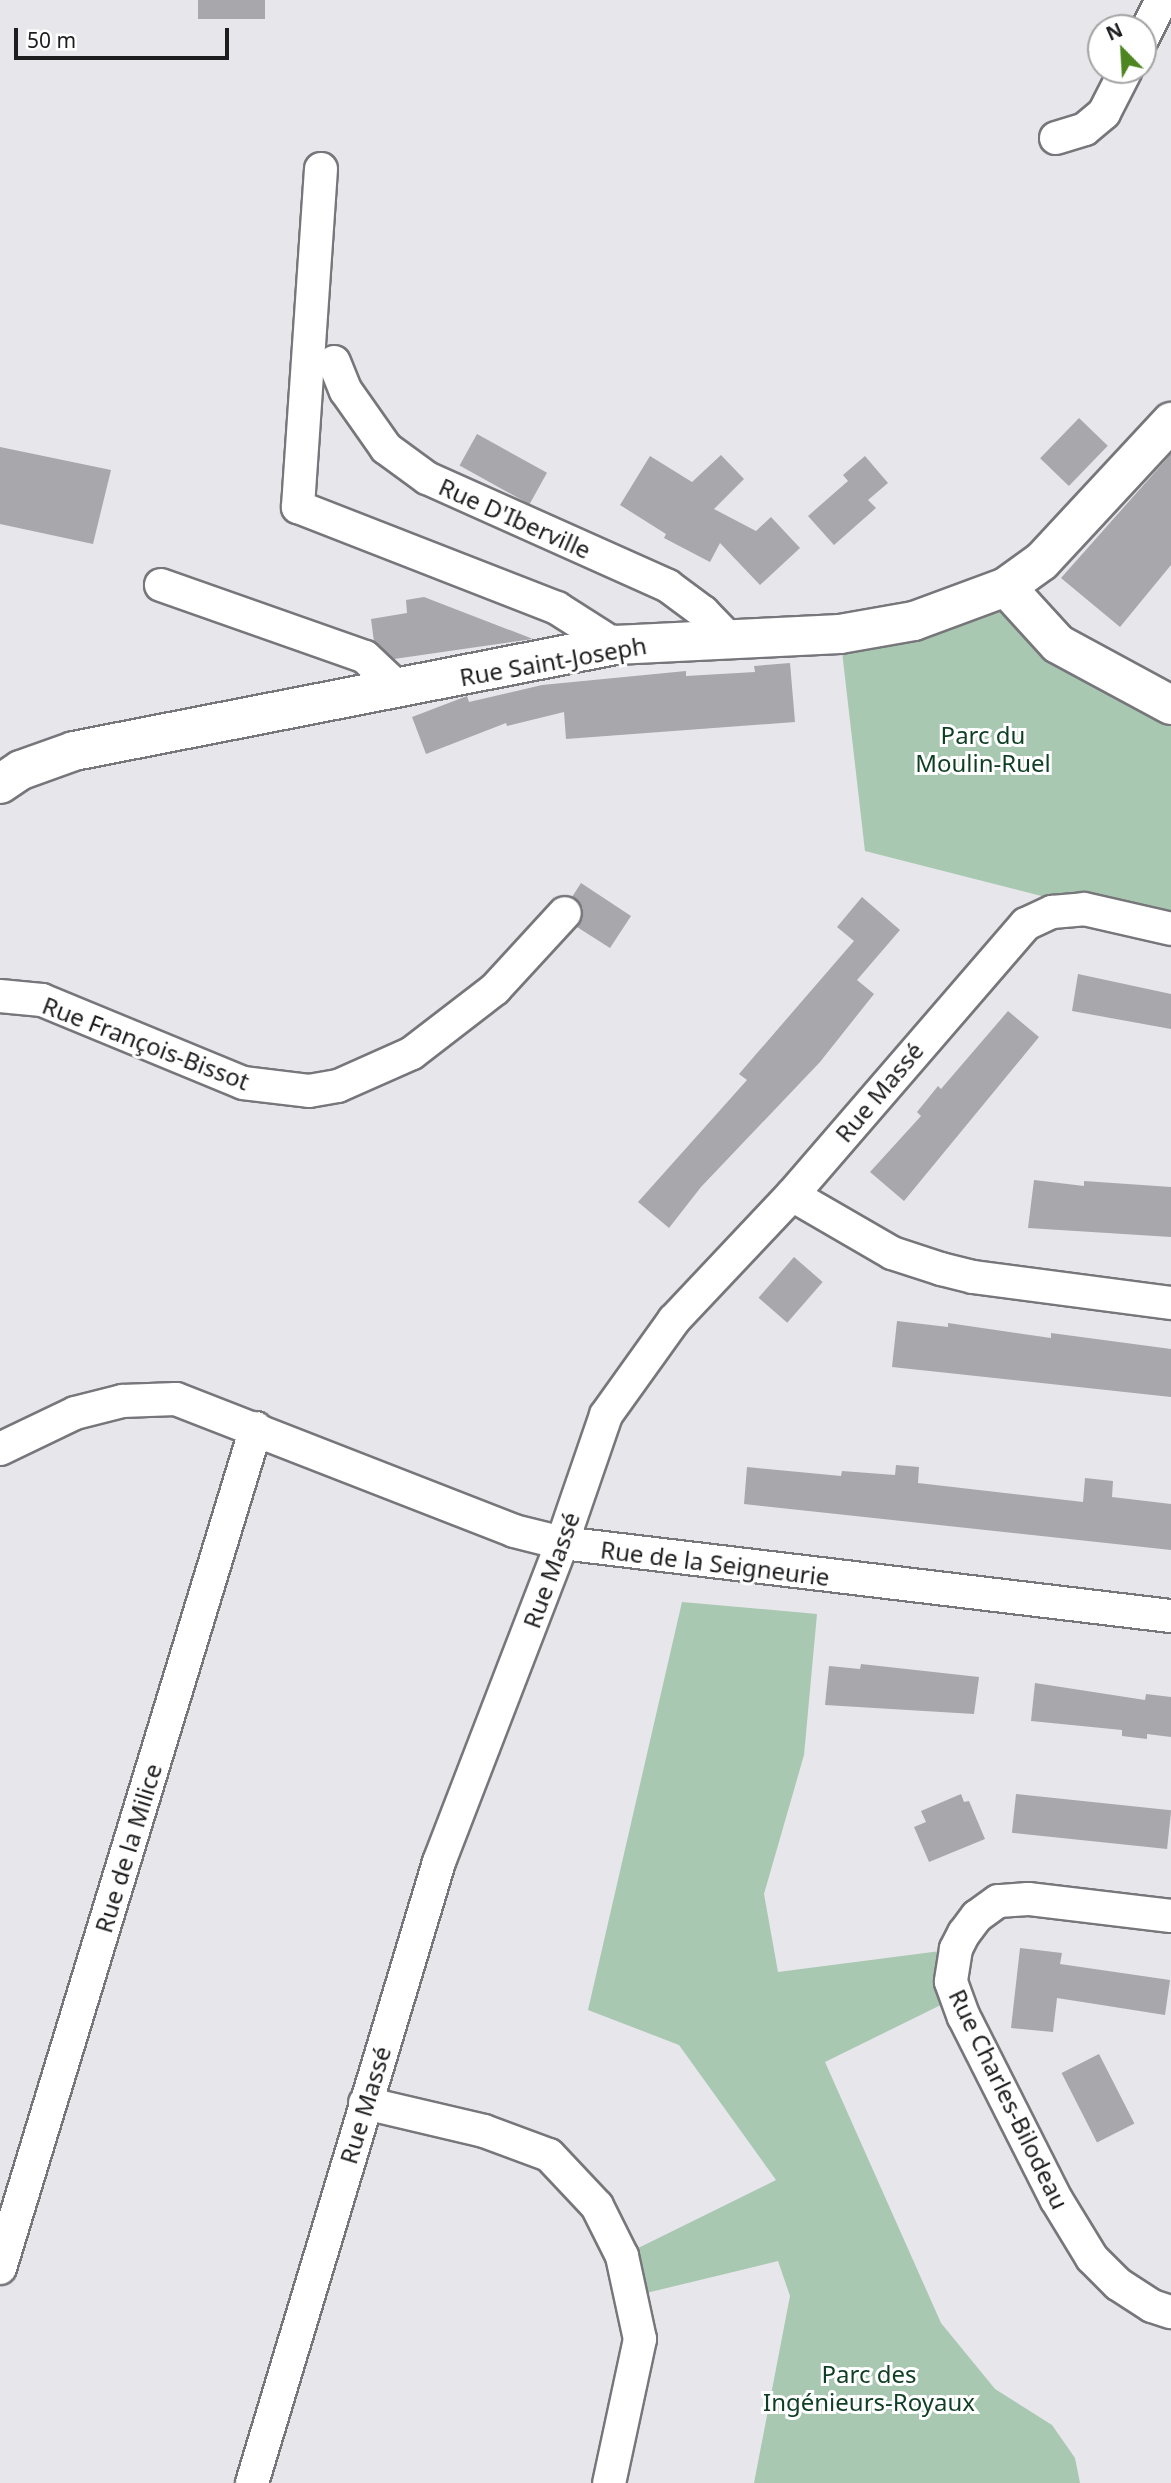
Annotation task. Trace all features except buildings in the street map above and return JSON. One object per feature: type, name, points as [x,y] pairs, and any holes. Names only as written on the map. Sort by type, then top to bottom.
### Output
[{"type":"street","points":[[1056,138],[1085,129],[1104,113],[1119,84]]},
{"type":"street","points":[[321,169],[298,507],[557,608],[615,645]]},
{"type":"street","name":"Rue D'Iberville","points":[[334,362],[345,391],[386,448],[427,478],[668,586],[718,625],[729,639]]},
{"type":"street","name":"Rue Saint-Joseph","points":[[0,784],[21,770],[74,751],[318,700],[399,689],[615,645],[840,634],[914,621],[1006,586],[1042,561],[1171,422]]},
{"type":"street","points":[[161,585],[365,657],[399,689]]},
{"type":"street","points":[[1006,586],[1058,644],[1171,705]]},
{"type":"street","name":"Rue Massé","points":[[252,2483],[439,1862],[562,1543],[606,1415],[674,1320],[792,1195],[1026,923],[1052,912],[1084,909],[1171,929]]},
{"type":"street","name":"Rue François-Bissot","points":[[0,996],[42,1000],[243,1083],[309,1091],[371,1074],[412,1053],[495,989],[565,913]]},
{"type":"street","points":[[792,1195],[892,1253],[941,1269],[973,1278],[1171,1303]]},
{"type":"street","name":"Rue de la Seigneurie","points":[[0,1449],[75,1413],[122,1401],[176,1399],[514,1531],[562,1543],[1171,1616]]},
{"type":"street","name":"Rue de la Milice","points":[[0,2268],[256,1428]]},
{"type":"street","name":"Rue Charles-Bilodeau","points":[[1171,1916],[1028,1899],[998,1901],[977,1916],[964,1933],[956,1949],[951,1983],[1056,2199],[1092,2258],[1118,2284],[1152,2306],[1171,2312]]},
{"type":"street","points":[[365,2103],[484,2131],[549,2155],[597,2206],[622,2256],[640,2339],[609,2483]]},
{"type":"green space","name":"Parc du Moulin-Ruel","points":[[1006,587],[1171,705],[1171,929],[865,851],[840,634]]},
{"type":"green space","name":"Parc des Ingénieurs-Royaux","points":[[682,1602],[817,1614],[804,1755],[764,1894],[778,1972],[956,1949],[955,1998],[825,2062],[941,2323],[995,2389],[1052,2425],[1075,2458],[1080,2483],[754,2483],[790,2296],[778,2261],[634,2296],[622,2256],[776,2180],[679,2045],[588,2010]]}]
